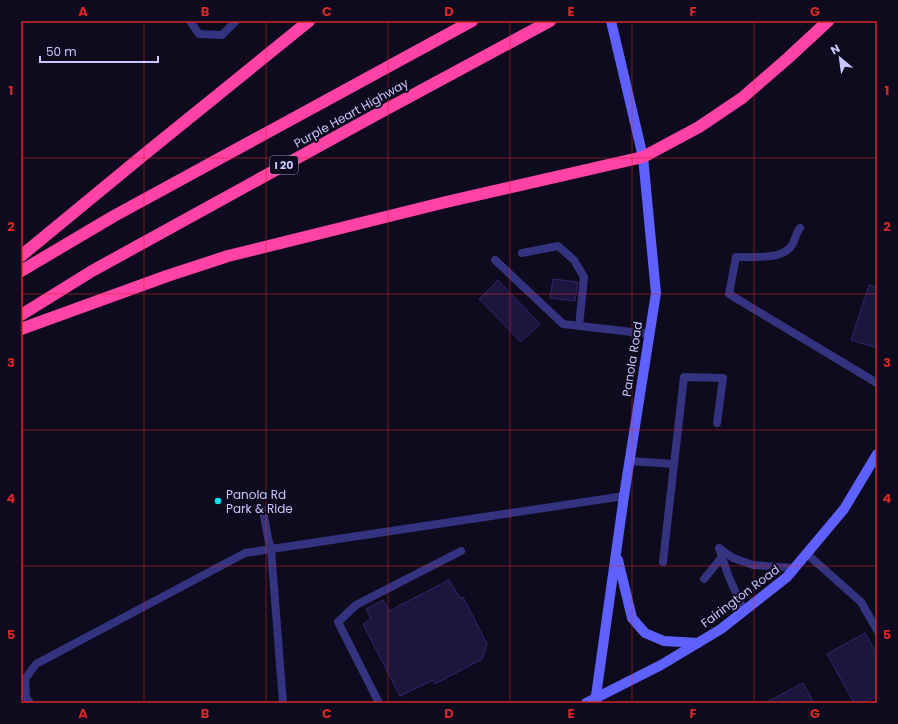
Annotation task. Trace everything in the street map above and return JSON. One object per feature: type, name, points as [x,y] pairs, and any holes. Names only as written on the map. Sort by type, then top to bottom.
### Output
[{"type":"highway","points":[[21,256],[309,21]]},
{"type":"highway","name":"Purple Heart Highway","points":[[21,271],[114,216],[472,21]]},
{"type":"highway","name":"Purple Heart Highway","points":[[21,315],[99,267],[550,21]]},
{"type":"highway","points":[[21,328],[228,256],[446,202],[643,157],[699,127],[742,98],[828,21]]},
{"type":"main road","name":"Panola Road","points":[[592,701],[656,293],[643,157],[611,21]]},
{"type":"main road","name":"Fairington Road","points":[[592,701],[662,665],[721,629],[787,577],[844,509],[877,454]]},
{"type":"main road","points":[[616,554],[632,618],[645,632],[664,642],[698,643]]},
{"type":"lane","points":[[190,21],[199,34],[222,35],[236,21]]},
{"type":"lane","points":[[800,228],[792,246],[781,253],[772,256],[736,257],[728,294],[877,383]]},
{"type":"lane","points":[[522,253],[558,246],[574,260],[584,277],[579,326]]},
{"type":"lane","points":[[504,257],[495,260],[563,324],[649,334]]},
{"type":"lane","points":[[663,562],[684,377],[723,378],[717,423]]},
{"type":"lane","points":[[630,461],[674,464]]},
{"type":"lane","points":[[30,703],[26,697],[25,680],[36,664],[245,553],[624,496]]},
{"type":"lane","points":[[263,510],[271,549],[283,703]]},
{"type":"lane","points":[[744,611],[728,575],[719,548],[733,558],[753,565],[795,568]]},
{"type":"lane","points":[[380,703],[338,622],[356,605],[461,551]]},
{"type":"lane","points":[[807,554],[861,602],[877,630]]},
{"type":"lane","points":[[704,579],[722,557]]},
{"type":"building","points":[[553,279],[578,282],[575,301],[550,298]]},
{"type":"building","points":[[498,280],[540,324],[521,342],[479,299]]},
{"type":"building","points":[[869,285],[877,287],[877,348],[851,340]]},
{"type":"building","points":[[449,580],[460,598],[463,597],[487,644],[482,659],[435,684],[433,680],[400,696],[363,624],[371,619],[366,609],[383,600],[389,611]]},
{"type":"building","points":[[865,633],[877,655],[877,696],[864,703],[854,703],[827,654]]},
{"type":"building","points":[[803,683],[814,703],[765,703]]},
{"type":"place","name":"Panola Rd Park & Ride","points":[[218,501]]}]
